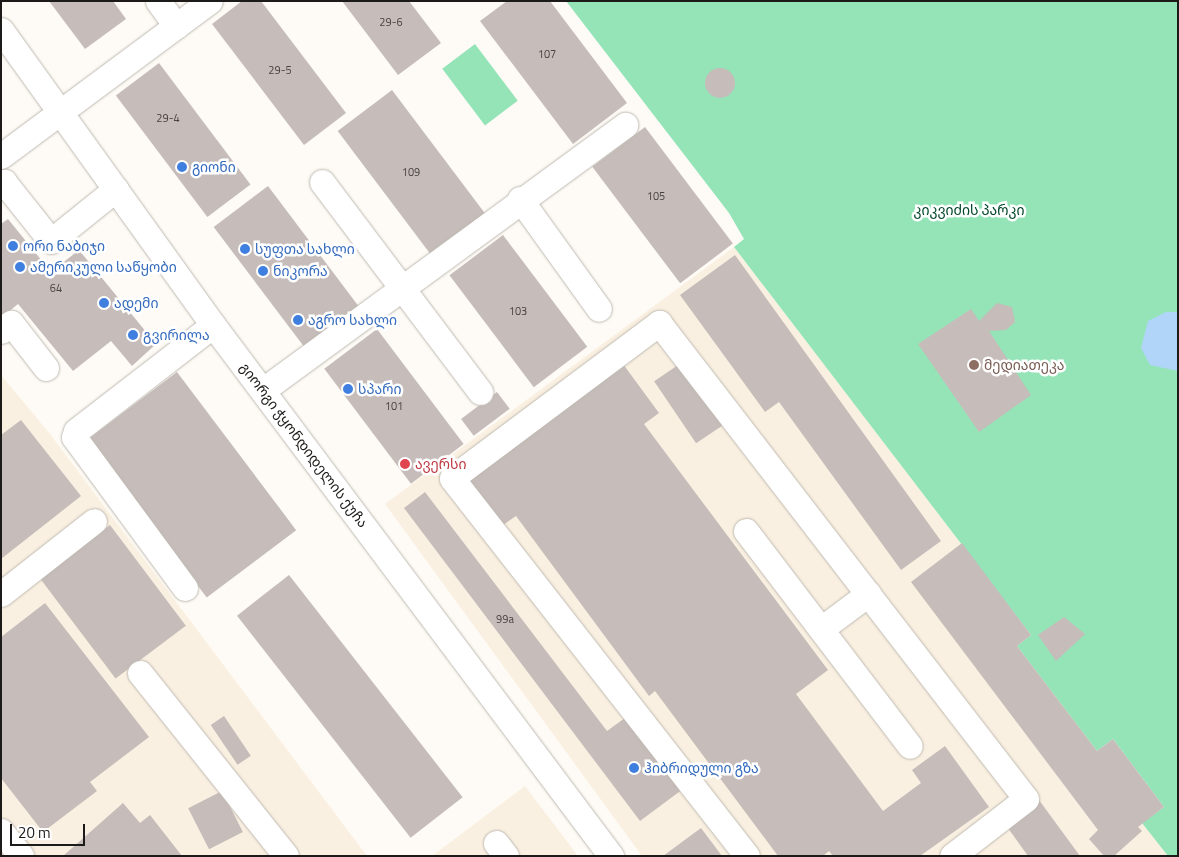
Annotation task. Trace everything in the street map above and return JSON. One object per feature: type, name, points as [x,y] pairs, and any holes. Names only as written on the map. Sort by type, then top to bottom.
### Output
[{"type":"street","points":[[158,1],[176,26]]},
{"type":"street","points":[[1,134],[56,105],[176,26],[210,1]]},
{"type":"street","name":"გიორგი ჭყონდიდელის ქუჩა","points":[[1,30],[213,325],[611,856]]},
{"type":"street","points":[[1,156],[56,105]]},
{"type":"street","points":[[263,390],[520,199],[626,125]]},
{"type":"street","points":[[1,184],[4,182],[51,241],[116,190]]},
{"type":"street","points":[[322,182],[480,392]]},
{"type":"street","points":[[520,199],[599,309]]},
{"type":"street","points":[[1,331],[12,323],[46,368]]},
{"type":"street","points":[[747,856],[452,478],[660,323],[1026,799],[952,856]]},
{"type":"street","points":[[185,588],[74,438],[76,431],[213,325]]},
{"type":"street","points":[[1,594],[94,521]]},
{"type":"street","points":[[746,531],[910,746]]},
{"type":"street","points":[[821,629],[868,594]]},
{"type":"street","points":[[140,673],[286,856]]},
{"type":"street","points":[[1,831],[21,856]]},
{"type":"shaded area","points":[[734,247],[1031,635],[1018,646],[1097,751],[1113,739],[1164,807],[1143,824],[1168,856],[642,856],[385,504]]},
{"type":"shaded area","points":[[1,375],[50,434],[367,856],[1,856]]},
{"type":"shaded area","points":[[525,786],[578,856],[432,856]]},
{"type":"green space","name":"კიკვიძის პარკი","points":[[566,1],[1178,1],[1178,856],[1168,856],[1142,823],[1164,807],[1113,739],[1097,751],[1017,646],[1031,635],[734,247],[744,239],[729,213]]},
{"type":"green space","points":[[475,44],[518,101],[485,125],[442,69]]},
{"type":"water","points":[[1166,312],[1178,312],[1178,371],[1150,365],[1141,348],[1148,321]]},
{"type":"building","points":[[49,1],[113,1],[126,19],[85,49]]},
{"type":"building","points":[[242,1],[261,1],[346,113],[304,145],[212,24]]},
{"type":"building","points":[[342,1],[409,1],[441,43],[398,75]]},
{"type":"building","points":[[507,1],[550,1],[627,103],[573,144],[480,21]]},
{"type":"building","points":[[159,63],[250,184],[207,217],[116,95]]},
{"type":"building","points":[[720,68],[726,69],[734,77],[734,89],[726,97],[720,98],[714,97],[706,89],[705,83],[706,77],[714,69]]},
{"type":"building","points":[[392,90],[485,213],[430,254],[338,131]]},
{"type":"building","points":[[645,127],[733,244],[680,283],[592,167]]},
{"type":"building","points":[[268,186],[360,308],[306,349],[214,227]]},
{"type":"building","points":[[8,219],[51,272],[79,250],[156,344],[132,366],[111,341],[73,371],[18,304],[1,318],[1,224]]},
{"type":"building","points":[[503,235],[587,347],[534,387],[449,275]]},
{"type":"building","points":[[735,255],[941,541],[901,570],[779,402],[765,412],[680,295]]},
{"type":"building","points":[[997,303],[1012,307],[1015,322],[1006,330],[989,331],[1031,395],[979,432],[918,344],[971,309],[979,321]]},
{"type":"building","points":[[377,329],[464,444],[411,484],[324,369]]},
{"type":"building","points":[[684,361],[726,423],[696,443],[654,381]]},
{"type":"building","points":[[623,364],[659,413],[644,424],[828,670],[796,694],[883,811],[921,783],[912,770],[945,746],[989,807],[920,856],[833,856],[829,851],[823,856],[778,856],[655,691],[649,696],[516,516],[503,525],[468,479]]},
{"type":"building","points":[[177,372],[296,530],[207,598],[88,439]]},
{"type":"building","points":[[497,392],[510,409],[474,436],[461,419]]},
{"type":"building","points":[[21,420],[81,496],[1,559],[1,435]]},
{"type":"building","points":[[425,492],[607,731],[629,715],[683,789],[640,821],[404,508]]},
{"type":"building","points":[[110,525],[186,626],[116,679],[40,578]]},
{"type":"building","points":[[962,543],[1031,635],[1017,646],[1097,751],[1113,739],[1164,807],[1138,827],[1142,831],[1114,856],[1104,856],[1089,839],[1098,830],[911,582]]},
{"type":"building","points":[[289,575],[463,797],[411,838],[237,616]]},
{"type":"building","points":[[45,603],[149,737],[90,782],[97,791],[43,832],[1,778],[1,637]]},
{"type":"building","points":[[1064,617],[1085,634],[1056,661],[1038,635]]},
{"type":"building","points":[[224,716],[251,756],[238,765],[211,725]]},
{"type":"building","points":[[222,791],[243,832],[209,849],[188,808]]},
{"type":"building","points":[[1039,800],[1080,856],[1028,856],[1005,824]]},
{"type":"building","points":[[123,803],[140,823],[150,815],[182,856],[63,856]]},
{"type":"building","points":[[701,828],[722,856],[663,856]]},
{"type":"place","name":"გიონი","points":[[182,167]]},
{"type":"place","name":"ორი ნაბიჯი","points":[[13,246]]},
{"type":"place","name":"სუფთა სახლი","points":[[245,249]]},
{"type":"place","name":"ამერიკული საწყობი","points":[[20,267]]},
{"type":"place","name":"ნიკორა","points":[[263,271]]},
{"type":"place","name":"ადემი","points":[[104,303]]},
{"type":"place","name":"აგრო სახლი","points":[[298,320]]},
{"type":"place","name":"გვირილა","points":[[133,335]]},
{"type":"place","name":"მედიათეკა","points":[[974,365]]},
{"type":"place","name":"სპარი","points":[[348,389]]},
{"type":"place","name":"ავერსი","points":[[405,464]]},
{"type":"place","name":"ჰიბრიდული გზა","points":[[634,768]]}]
